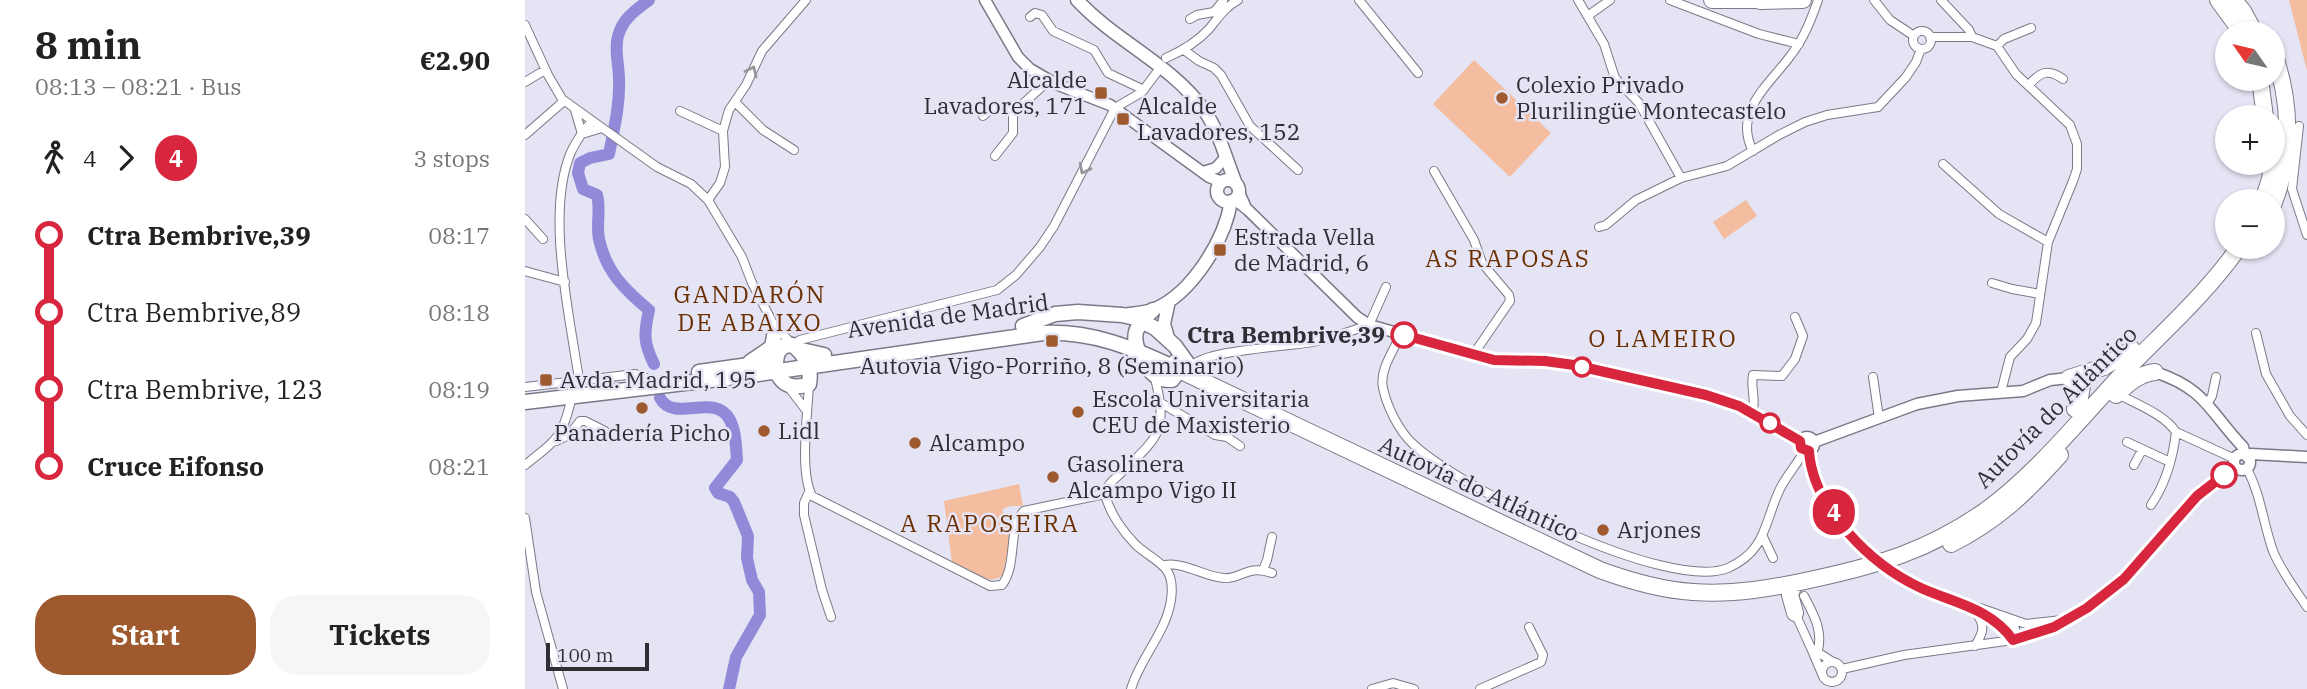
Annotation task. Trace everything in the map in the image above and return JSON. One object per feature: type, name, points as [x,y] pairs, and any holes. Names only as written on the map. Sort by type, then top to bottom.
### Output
[{"type":"highway","points":[[1712,0],[1803,0]]},
{"type":"highway","points":[[2218,0],[2233,21]]},
{"type":"highway","points":[[2234,0],[2249,21]]},
{"type":"highway","points":[[2246,0],[2259,21]]},
{"type":"highway","points":[[2266,189],[2273,166],[2278,124],[2273,91]]},
{"type":"highway","points":[[2277,189],[2285,161],[2287,127],[2283,91]]},
{"type":"highway","name":"Autovía do Atlántico","points":[[1180,367],[1571,546],[1636,572],[1691,582],[1724,583],[1791,575],[1845,563],[1905,544],[1952,520],[2013,474],[2203,275],[2223,259]]},
{"type":"highway","name":"Autovía do Atlántico","points":[[1180,367],[1600,570],[1632,581],[1691,592],[1799,590],[1908,554],[1987,509],[2020,481],[2195,299],[2227,259]]},
{"type":"highway","points":[[1151,371],[1136,345],[1135,332],[1141,321],[1153,310]]},
{"type":"highway","points":[[1023,326],[1055,314],[1078,312],[1122,315],[1155,328],[1185,356],[1180,367],[1151,371],[1118,343]]},
{"type":"highway","name":"Avenida de Madrid","points":[[525,402],[743,371],[784,351],[824,355],[1023,326],[1067,323],[1083,325],[1136,345],[1180,367]]},
{"type":"highway","name":"Avenida de Madrid","points":[[784,351],[843,362],[1043,333],[1081,334],[1136,345]]},
{"type":"highway","points":[[2069,378],[2104,367],[2132,349]]},
{"type":"highway","points":[[743,371],[784,351]]},
{"type":"highway","points":[[784,351],[786,384]]},
{"type":"highway","points":[[784,351],[809,384]]},
{"type":"highway","points":[[743,371],[799,388],[843,362]]},
{"type":"highway","name":"Avenida de Madrid","points":[[525,395],[646,379],[743,371]]},
{"type":"highway","points":[[1908,554],[1922,554],[1949,545],[2006,510],[2133,379],[2155,372]]},
{"type":"highway","points":[[2069,378],[2081,386],[2075,409]]},
{"type":"highway","points":[[1795,613],[1790,595],[1799,590]]},
{"type":"main road","points":[[1077,0],[1146,57],[1163,63],[1209,118],[1223,157],[1227,192],[1222,228],[1207,261],[1169,301],[1153,310],[1122,315]]},
{"type":"main road","points":[[1169,301],[1164,324],[1169,341]]},
{"type":"street","points":[[708,200],[720,183],[725,167],[723,131],[726,118],[762,51],[806,0]]},
{"type":"street","points":[[985,0],[1022,61],[1048,81],[1115,108],[1227,192],[1357,317],[1369,325],[1473,355],[1508,362],[1545,361],[1574,365],[1706,395],[1752,413],[1807,446]]},
{"type":"street","points":[[1189,19],[1214,12],[1223,0]]},
{"type":"street","points":[[525,25],[545,70],[564,101],[656,167],[691,184],[708,200],[737,248],[784,351],[800,340],[997,290],[1016,275],[1054,226],[1115,108],[1144,90],[1163,63],[1184,50],[1238,0]]},
{"type":"street","points":[[1359,0],[1418,73]]},
{"type":"street","points":[[1578,0],[1604,44],[1615,78],[1639,103],[1681,178]]},
{"type":"street","points":[[1589,15],[1610,0]]},
{"type":"street","points":[[1670,0],[1759,34],[1798,44]]},
{"type":"street","points":[[1753,151],[1747,132],[1752,104],[1798,44],[1818,0]]},
{"type":"street","points":[[1874,0],[1890,20],[1914,36]]},
{"type":"street","points":[[1941,0],[1969,30],[1972,37]]},
{"type":"street","points":[[1030,17],[1035,13],[1042,15],[1053,31],[1094,50],[1108,73],[1144,90]]},
{"type":"street","points":[[1997,46],[2004,39],[2031,28]]},
{"type":"street","points":[[1914,36],[1922,32],[1930,37],[1972,37],[1997,46],[2016,74],[2070,125],[2077,144],[2077,169],[2048,242],[2036,323],[2010,357],[2001,392]]},
{"type":"street","points":[[1914,36],[1915,46],[1921,49]]},
{"type":"street","points":[[1599,227],[1607,225],[1636,200],[1681,178],[1727,166],[1805,122],[1827,115],[1878,107],[1906,77],[1921,49],[1930,44],[1930,37]]},
{"type":"street","points":[[1184,50],[1221,75],[1250,126],[1298,170]]},
{"type":"street","points":[[525,82],[545,70]]},
{"type":"street","points":[[2029,85],[2038,74],[2044,72],[2050,71],[2063,79]]},
{"type":"street","points":[[995,156],[1013,133],[1016,109],[1048,81]]},
{"type":"street","points":[[525,135],[564,101]]},
{"type":"street","points":[[735,102],[763,130],[795,150]]},
{"type":"street","points":[[983,116],[994,107],[1016,109]]},
{"type":"street","points":[[574,108],[582,134]]},
{"type":"street","points":[[680,111],[723,131]]},
{"type":"street","points":[[579,380],[559,222],[571,152],[592,121]]},
{"type":"street","points":[[2299,125],[2292,189],[2307,235]]},
{"type":"street","points":[[582,134],[605,130]]},
{"type":"street","points":[[1223,157],[1216,168],[1227,192]]},
{"type":"street","points":[[1943,164],[1999,214],[2048,242]]},
{"type":"street","points":[[1434,171],[1474,240],[1482,263],[1509,295],[1510,301],[1473,355]]},
{"type":"street","points":[[525,219],[543,239]]},
{"type":"street","points":[[525,271],[565,282]]},
{"type":"street","points":[[1992,283],[2040,294]]},
{"type":"street","points":[[1161,401],[1180,367],[1196,361],[1224,354],[1318,341],[1369,325],[1386,287]]},
{"type":"street","points":[[1752,413],[1755,401],[1753,375],[1782,376],[1795,359],[1803,336],[1795,317]]},
{"type":"street","points":[[2256,333],[2266,374],[2290,415],[2307,435]]},
{"type":"street","points":[[1401,334],[1382,378],[1385,397],[1402,432],[1419,449],[1493,496],[1619,554],[1663,566],[1707,571],[1726,569],[1746,555],[1763,537],[1779,490],[1807,446],[1917,404],[2023,391],[2050,380],[2069,378]]},
{"type":"street","points":[[1151,371],[1161,401],[1158,433],[1142,453],[1110,483],[1105,495],[1111,510],[1128,536],[1165,565],[1178,565],[1224,579],[1246,571],[1267,571],[1272,537]]},
{"type":"street","points":[[2155,372],[2191,388],[2235,440],[2258,492],[2270,543],[2278,562],[2307,607]]},
{"type":"street","points":[[525,387],[639,373],[646,379]]},
{"type":"street","points":[[1873,377],[1879,418]]},
{"type":"street","points":[[2207,404],[2212,396],[2216,377]]},
{"type":"street","points":[[786,384],[806,410]]},
{"type":"street","points":[[809,384],[806,410],[809,492],[804,503],[804,515],[831,617]]},
{"type":"street","points":[[2117,394],[2171,425],[2176,432],[2242,461]]},
{"type":"street","points":[[556,441],[564,427],[572,396]]},
{"type":"street","points":[[1161,401],[1215,435],[1227,437],[1240,446]]},
{"type":"street","points":[[525,465],[556,441],[569,435],[580,421],[605,431]]},
{"type":"street","points":[[2151,505],[2163,484],[2176,432]]},
{"type":"street","points":[[2127,442],[2170,462]]},
{"type":"street","points":[[1807,446],[1810,465],[1840,522],[1869,555],[1903,579],[1973,607],[2027,624],[2069,619]]},
{"type":"street","points":[[2134,465],[2142,450]]},
{"type":"street","points":[[1842,669],[1904,655],[2013,640],[2036,634],[2069,619],[2124,579],[2197,496],[2242,461],[2265,455],[2307,457]]},
{"type":"street","points":[[809,492],[816,500],[994,587],[1002,584],[1008,576],[1020,514],[1031,509],[1105,495]]},
{"type":"street","points":[[525,518],[536,592],[563,689]]},
{"type":"street","points":[[1763,537],[1773,558]]},
{"type":"street","points":[[1131,689],[1169,608],[1171,587],[1165,565]]},
{"type":"street","points":[[1799,590],[1817,619],[1820,632],[1814,651]]},
{"type":"street","points":[[1973,607],[2001,626],[2013,640]]},
{"type":"street","points":[[1973,607],[1983,622],[1984,629],[1975,646]]},
{"type":"street","points":[[1795,613],[1822,674],[1833,686],[1841,677],[1842,669]]},
{"type":"street","points":[[2008,618],[2015,628],[2013,640]]},
{"type":"street","points":[[1480,689],[1541,662],[1543,655],[1529,627]]},
{"type":"street","points":[[1814,651],[1842,669]]},
{"type":"street","points":[[1822,674],[1825,665],[1833,662]]},
{"type":"street","points":[[1372,689],[1393,683],[1414,689]]},
{"type":"shaded area","points":[[2289,0],[2307,0],[2307,71]]},
{"type":"shaded area","points":[[1474,60],[1551,133],[1510,177],[1433,104]]},
{"type":"shaded area","points":[[1746,200],[1757,216],[1724,239],[1713,222]]},
{"type":"shaded area","points":[[1019,484],[1023,506],[1002,509],[1011,533],[1003,575],[998,579],[985,579],[952,563],[944,501]]},
{"type":"waterway","points":[[649,0],[627,19],[618,36],[616,47],[619,98],[609,154],[580,163],[578,173],[583,189],[597,195],[598,234],[606,261],[624,287],[649,310],[645,337],[654,364]]},
{"type":"waterway","points":[[660,398],[666,405],[675,408],[715,408],[730,420],[733,429],[737,460],[715,488],[718,493],[730,497],[734,502],[748,536],[747,558],[752,580],[759,592],[760,615],[736,657],[729,689]]},
{"type":"bus line","name":"4","points":[[1404,335],[1494,360],[1545,361],[1574,365],[1706,395],[1739,406],[1800,441],[1801,448],[1809,451],[1810,465],[1829,504],[1840,522],[1869,555],[1903,579],[1973,607],[2001,626],[2013,640],[2054,627],[2087,608],[2124,579],[2197,496],[2224,475]]},
{"type":"place","name":"Alcalde Lavadores, 171","points":[[1101,93]]},
{"type":"place","name":"Colexio Privado Plurilingüe Montecastelo","points":[[1502,98]]},
{"type":"place","name":"Alcalde Lavadores, 152","points":[[1123,119]]},
{"type":"place","name":"Estrada Vella de Madrid, 6","points":[[1220,250]]},
{"type":"place","name":"Ctra Bembrive,39","points":[[1404,335]]},
{"type":"place","name":"Autovia Vigo-Porriño, 8 (Seminario)","points":[[1052,341]]},
{"type":"place","name":"Avda. Madrid, 195","points":[[546,380]]},
{"type":"place","name":"Panadería Picho","points":[[642,408]]},
{"type":"place","name":"Escola Universitaria CEU de Maxisterio","points":[[1078,412]]},
{"type":"place","name":"Lidl","points":[[764,431]]},
{"type":"place","name":"Alcampo","points":[[915,443]]},
{"type":"place","name":"Gasolinera Alcampo Vigo II","points":[[1053,477]]},
{"type":"place","name":"Arjones","points":[[1603,530]]},
{"type":"district","name":"AS RAPOSAS","points":[[1508,259]]},
{"type":"district","name":"GANDARÓN DE ABAIXO","points":[[750,309]]},
{"type":"district","name":"O LAMEIRO","points":[[1663,339]]},
{"type":"district","name":"A RAPOSEIRA","points":[[990,524]]}]
